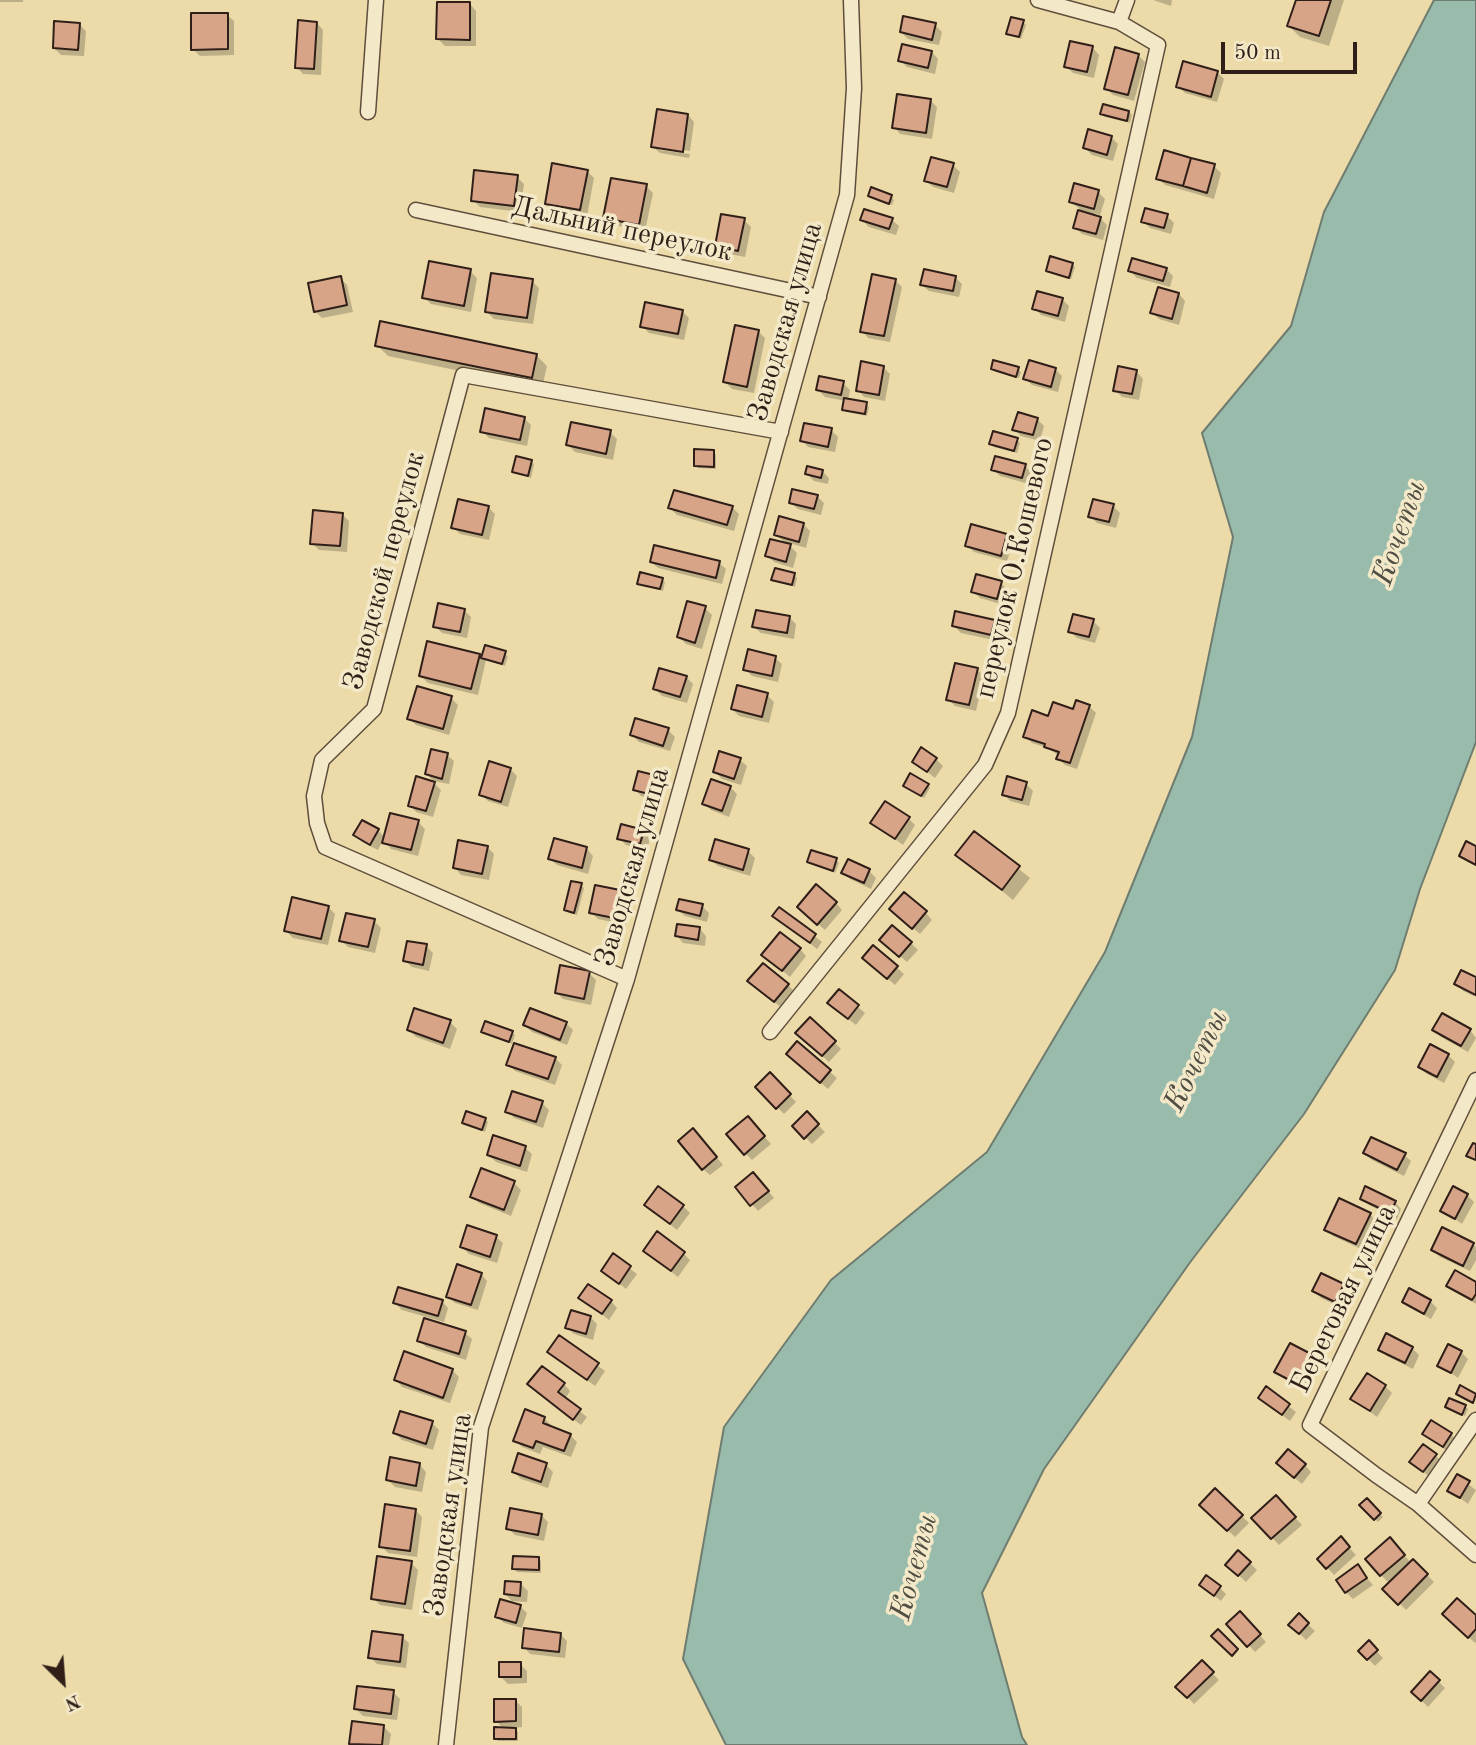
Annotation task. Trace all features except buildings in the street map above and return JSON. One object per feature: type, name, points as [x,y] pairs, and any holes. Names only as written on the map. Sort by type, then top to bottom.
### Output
[{"type":"street","points":[[368,112],[376,0]]},
{"type":"street","name":"Заводская улица","points":[[446,1745],[481,1427],[627,979],[847,195],[854,88],[851,0]]},
{"type":"street","points":[[1038,0],[1119,22],[1126,0]]},
{"type":"street","name":"переулок О.Кошевого","points":[[770,1032],[985,765],[1008,713],[1158,45],[1119,22]]},
{"type":"street","name":"Дальний переулок","points":[[416,211],[819,297]]},
{"type":"street","name":"Заводской переулок","points":[[627,979],[325,847],[317,823],[314,796],[322,760],[374,709],[463,375],[781,432]]},
{"type":"street","name":"Береговая улица","points":[[1476,1080],[1310,1425],[1418,1504],[1476,1555]]},
{"type":"street","points":[[1418,1504],[1476,1420]]},
{"type":"water","name":"Кочеты","points":[[1434,0],[1476,0],[1476,742],[1420,889],[1395,970],[1304,1114],[1191,1261],[1044,1469],[982,1593],[1022,1737],[1027,1745],[726,1745],[683,1659],[724,1427],[831,1280],[987,1152],[1105,952],[1192,737],[1233,537],[1202,433],[1291,326],[1324,212]]}]
